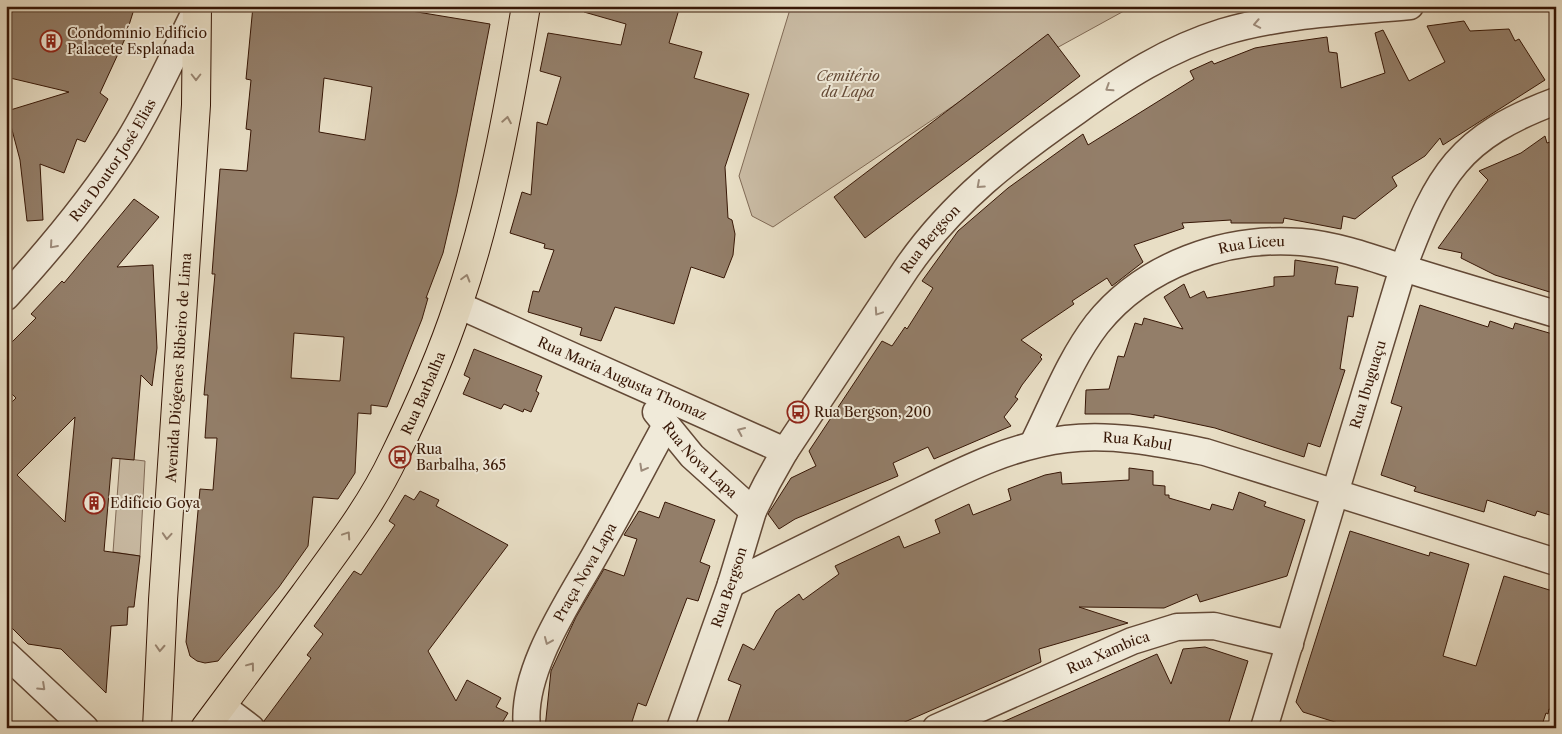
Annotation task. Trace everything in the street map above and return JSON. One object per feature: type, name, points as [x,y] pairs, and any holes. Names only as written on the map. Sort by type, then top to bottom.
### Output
[{"type":"main road","name":"Rua Barbalha","points":[[205,728],[329,561],[366,506],[394,456],[427,385],[458,305],[489,199],[506,124],[526,6]]},
{"type":"main road","name":"Avenida Diógenes Ribeiro de Lima","points":[[157,728],[163,600],[196,105],[197,8]]},
{"type":"street","name":"Rua Bergson","points":[[680,728],[731,584],[753,511],[785,451],[926,241],[951,212],[978,186],[1022,149],[1149,62],[1188,44],[1281,13],[1410,6]]},
{"type":"street","name":"Rua Doutor José Elias","points":[[7,288],[56,243],[123,149],[197,8]]},
{"type":"street","name":"Rua Ibuguaçu","points":[[1272,726],[1290,644],[1403,268],[1421,219],[1434,192],[1452,166],[1471,146],[1503,124],[1556,101]]},
{"type":"street","name":"Rua Liceu","points":[[1033,444],[1072,366],[1098,323],[1129,292],[1176,263],[1236,246],[1267,242],[1301,242],[1368,256],[1556,314]]},
{"type":"street","name":"Rua Maria Augusta Thomaz","points":[[458,305],[785,451]]},
{"type":"street","name":"Rua Nova Lapa","points":[[632,382],[692,456],[753,511]]},
{"type":"street","name":"Praça Nova Lapa","points":[[527,728],[525,712],[532,680],[550,636],[572,591],[599,548],[666,425]]},
{"type":"street","name":"Rua Kabul","points":[[731,584],[981,462],[1033,444],[1068,439],[1115,439],[1163,443],[1205,452],[1556,562]]},
{"type":"street","name":"Rua Xambica","points":[[936,728],[1132,641],[1177,627],[1214,626],[1290,644]]},
{"type":"street","points":[[6,654],[85,728]]},
{"type":"street","points":[[222,706],[251,728]]},
{"type":"green space","name":"Cemitério da Lapa","points":[[791,6],[1133,6],[962,100],[773,227],[752,216],[739,176]]},
{"type":"green space","points":[[120,458],[145,461],[140,556],[113,552]]},
{"type":"building","points":[[6,6],[135,6],[124,41],[100,93],[108,99],[85,142],[77,139],[64,173],[40,164],[43,220],[27,221],[20,160],[7,111],[69,92],[6,77]]},
{"type":"building","points":[[253,6],[381,6],[490,24],[457,193],[443,253],[426,298],[428,298],[422,319],[387,407],[371,405],[371,414],[358,413],[355,473],[338,499],[313,497],[308,546],[279,587],[218,661],[205,663],[197,661],[190,656],[186,642],[200,489],[213,490],[217,438],[205,438],[208,395],[204,395],[215,274],[212,274],[220,169],[247,171],[251,130],[246,129],[251,80],[246,79]],"holes":[[[324,78],[372,87],[365,140],[319,132]],[[294,333],[344,337],[340,381],[291,378]]]},
{"type":"building","points":[[585,6],[680,6],[669,43],[702,52],[694,78],[749,94],[725,167],[728,218],[732,220],[735,234],[733,255],[724,278],[691,267],[674,324],[615,307],[601,341],[580,335],[582,328],[528,312],[533,291],[539,292],[554,250],[544,248],[545,244],[510,233],[522,192],[531,195],[537,122],[547,125],[561,77],[540,71],[548,33],[621,45],[626,24],[584,12]]},
{"type":"building","points":[[1464,21],[1470,31],[1509,29],[1515,41],[1519,39],[1545,80],[1443,145],[1440,138],[1425,156],[1392,177],[1397,186],[1355,219],[1343,216],[1341,229],[1284,218],[1283,223],[1231,223],[1231,220],[1182,223],[1184,228],[1134,245],[1143,262],[1112,286],[1107,278],[1072,301],[1074,304],[1021,340],[1042,355],[1040,357],[1042,359],[1022,385],[1015,397],[1018,399],[1004,417],[1011,426],[934,459],[928,447],[893,463],[898,476],[795,519],[779,529],[768,514],[791,478],[816,466],[809,451],[882,341],[892,346],[905,327],[907,329],[933,288],[922,281],[958,231],[1008,188],[1083,134],[1088,145],[1194,79],[1190,71],[1212,61],[1214,64],[1255,48],[1278,44],[1327,37],[1329,52],[1337,53],[1341,88],[1385,73],[1375,33],[1383,30],[1409,81],[1445,62],[1427,26]]},
{"type":"building","points":[[1048,34],[1080,76],[865,238],[834,197]]},
{"type":"building","points":[[1545,136],[1547,143],[1556,140],[1556,294],[1495,275],[1461,258],[1462,253],[1438,248],[1488,180],[1479,171],[1521,153]]},
{"type":"building","points":[[134,199],[159,217],[117,267],[153,265],[157,348],[152,386],[141,375],[134,460],[112,458],[104,551],[140,556],[134,607],[128,607],[127,625],[111,626],[106,693],[61,649],[28,644],[6,622],[6,408],[16,398],[6,388],[6,348],[36,318],[31,314],[62,281],[64,283]],"holes":[[[75,417],[65,522],[17,475]]]},
{"type":"building","points":[[1295,260],[1338,267],[1335,284],[1358,287],[1353,317],[1348,316],[1340,369],[1345,370],[1320,447],[1308,443],[1304,457],[1215,428],[1154,415],[1154,418],[1130,414],[1085,414],[1086,390],[1109,389],[1118,356],[1124,357],[1135,323],[1142,325],[1144,318],[1183,329],[1164,297],[1184,284],[1190,298],[1204,291],[1207,298],[1274,286],[1274,277],[1294,276]]},
{"type":"building","points":[[1420,305],[1488,327],[1490,321],[1513,329],[1515,323],[1556,335],[1556,517],[1537,511],[1535,516],[1487,500],[1484,512],[1414,491],[1416,487],[1381,475],[1402,407],[1391,403]]},
{"type":"building","points":[[474,349],[542,376],[536,391],[539,393],[531,412],[524,409],[523,412],[504,404],[501,409],[463,394],[470,378],[464,375]]},
{"type":"building","points":[[1129,468],[1153,471],[1153,485],[1165,486],[1165,495],[1169,495],[1169,498],[1210,510],[1212,504],[1233,510],[1239,492],[1266,502],[1264,506],[1305,520],[1287,576],[1200,602],[1197,594],[1164,608],[1079,607],[1128,623],[1039,649],[1041,662],[891,728],[726,728],[741,685],[728,680],[743,644],[754,650],[776,611],[799,594],[803,600],[839,574],[835,566],[899,536],[904,548],[940,533],[935,520],[969,504],[973,515],[1011,500],[1008,489],[1045,475],[1061,472],[1062,484],[1129,480]]},
{"type":"building","points":[[420,491],[439,500],[436,506],[508,545],[428,651],[456,701],[467,680],[501,698],[496,707],[508,713],[499,728],[266,728],[264,721],[311,658],[307,655],[323,634],[314,626],[354,571],[361,575],[395,525],[389,521],[405,495],[414,500]]},
{"type":"building","points":[[665,502],[715,520],[700,562],[710,566],[698,601],[687,598],[646,706],[638,703],[630,728],[545,728],[551,671],[576,617],[604,569],[624,576],[637,539],[624,535],[639,511],[659,518]]},
{"type":"building","points":[[1350,531],[1429,556],[1430,552],[1469,564],[1443,656],[1476,666],[1504,576],[1556,592],[1556,711],[1549,709],[1541,728],[1354,728],[1303,712],[1296,702]]},
{"type":"building","points":[[1205,647],[1248,661],[1227,728],[989,728],[1157,654],[1171,684],[1183,649]]},
{"type":"place","name":"Condomínio Edifício Palacete Esplanada","points":[[51,41]]},
{"type":"place","name":"Rua Bergson, 200","points":[[798,412]]},
{"type":"place","name":"Rua Barbalha, 365","points":[[400,457]]},
{"type":"place","name":"Edifício Goya","points":[[94,503]]}]
